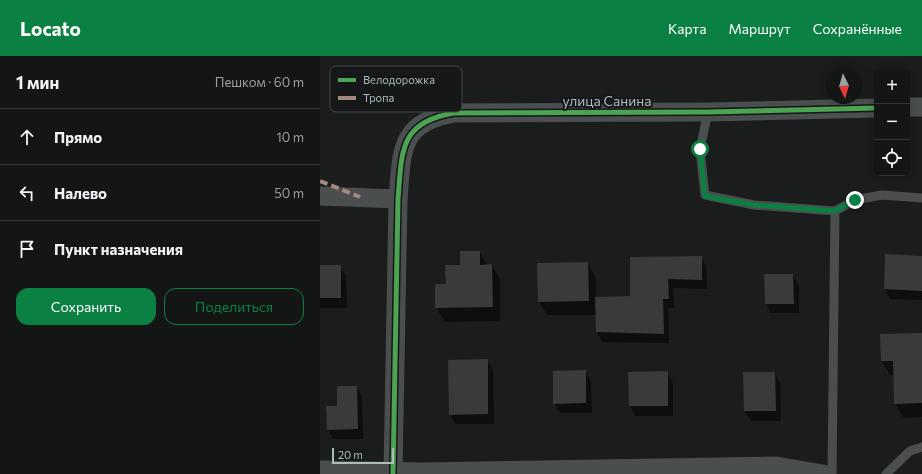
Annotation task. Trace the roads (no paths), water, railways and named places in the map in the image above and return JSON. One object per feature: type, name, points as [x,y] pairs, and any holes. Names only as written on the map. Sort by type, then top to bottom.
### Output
[{"type":"street","points":[[910,107],[922,107]]},
{"type":"street","name":"улица Санина","points":[[393,473],[398,199],[401,161],[407,138],[420,123],[436,116],[454,113],[708,112],[874,108]]},
{"type":"street","points":[[320,196],[398,199]]},
{"type":"street","points":[[320,470],[393,473],[776,466],[823,474]]},
{"type":"lane","points":[[708,112],[700,149],[705,196],[754,205],[835,211],[855,200],[882,195],[922,198]]},
{"type":"lane","points":[[832,474],[835,211]]},
{"type":"lane","points":[[886,474],[910,451],[922,447]]}]
